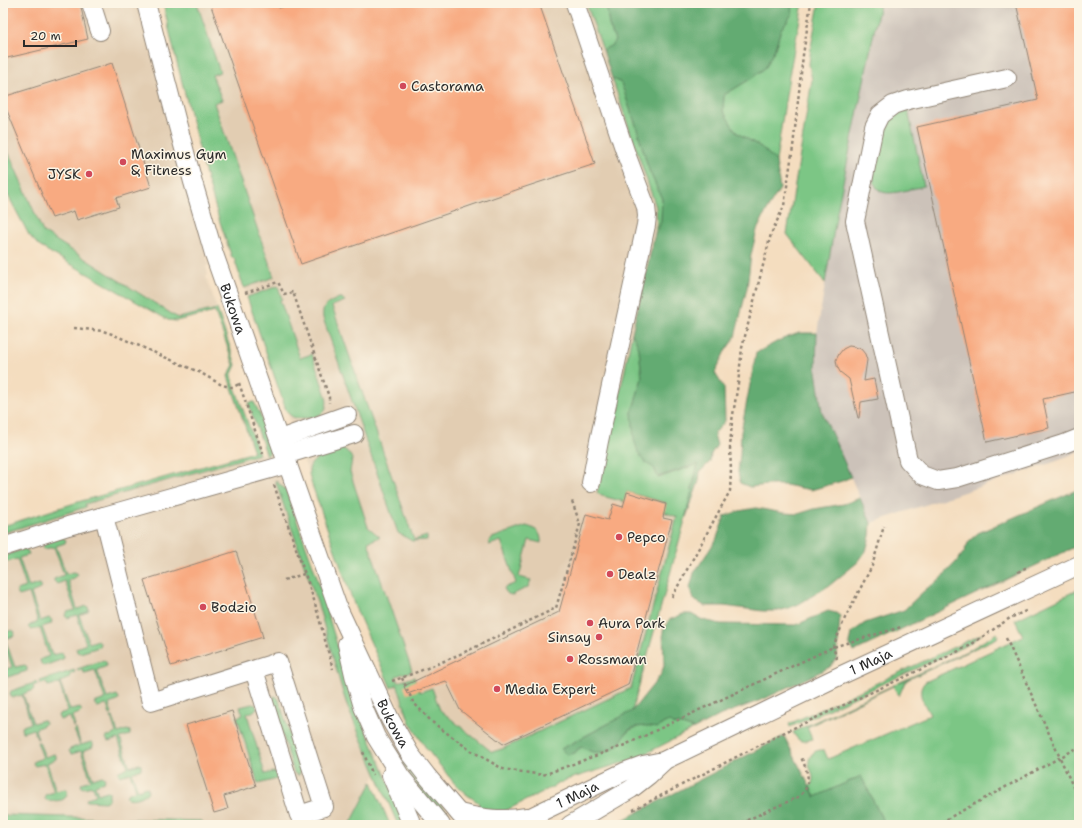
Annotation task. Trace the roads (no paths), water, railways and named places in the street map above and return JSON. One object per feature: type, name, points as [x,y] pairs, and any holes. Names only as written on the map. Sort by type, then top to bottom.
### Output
[{"type":"street","points":[[92,3],[100,31]]},
{"type":"street","name":"Bukowa","points":[[146,3],[176,119],[212,246],[338,608],[363,707],[376,737],[400,777],[441,825]]},
{"type":"street","points":[[575,3],[626,154],[646,207],[647,216],[600,434],[591,483]]},
{"type":"street","points":[[1007,78],[908,100],[893,105],[880,115],[874,127],[854,221],[908,460],[922,475],[938,481],[957,478],[1058,447],[1079,438]]},
{"type":"street","points":[[3,547],[68,526],[269,469],[284,453],[347,415]]},
{"type":"street","points":[[284,453],[354,434]]},
{"type":"street","points":[[104,516],[151,702],[278,662],[324,807],[299,815],[254,670]]},
{"type":"street","name":"1 Maja","points":[[464,819],[516,819],[522,821],[624,772],[643,765],[663,761],[842,675],[1079,565]]},
{"type":"street","name":"Bukowa","points":[[338,608],[390,718],[407,748],[427,776],[464,819]]},
{"type":"street","points":[[376,737],[412,825]]},
{"type":"street","name":"1 Maja","points":[[570,825],[631,789],[649,775],[663,761]]},
{"type":"place","name":"Castorama","points":[[403,86]]},
{"type":"place","name":"Maximus Gym & Fitness","points":[[123,162]]},
{"type":"place","name":"JYSK","points":[[89,174]]},
{"type":"place","name":"Pepco","points":[[619,537]]},
{"type":"place","name":"Dealz","points":[[610,574]]},
{"type":"place","name":"Bodzio","points":[[203,607]]},
{"type":"place","name":"Aura Park","points":[[590,623]]},
{"type":"place","name":"Sinsay","points":[[599,637]]},
{"type":"place","name":"Rossmann","points":[[570,659]]},
{"type":"place","name":"Media Expert","points":[[497,689]]}]
